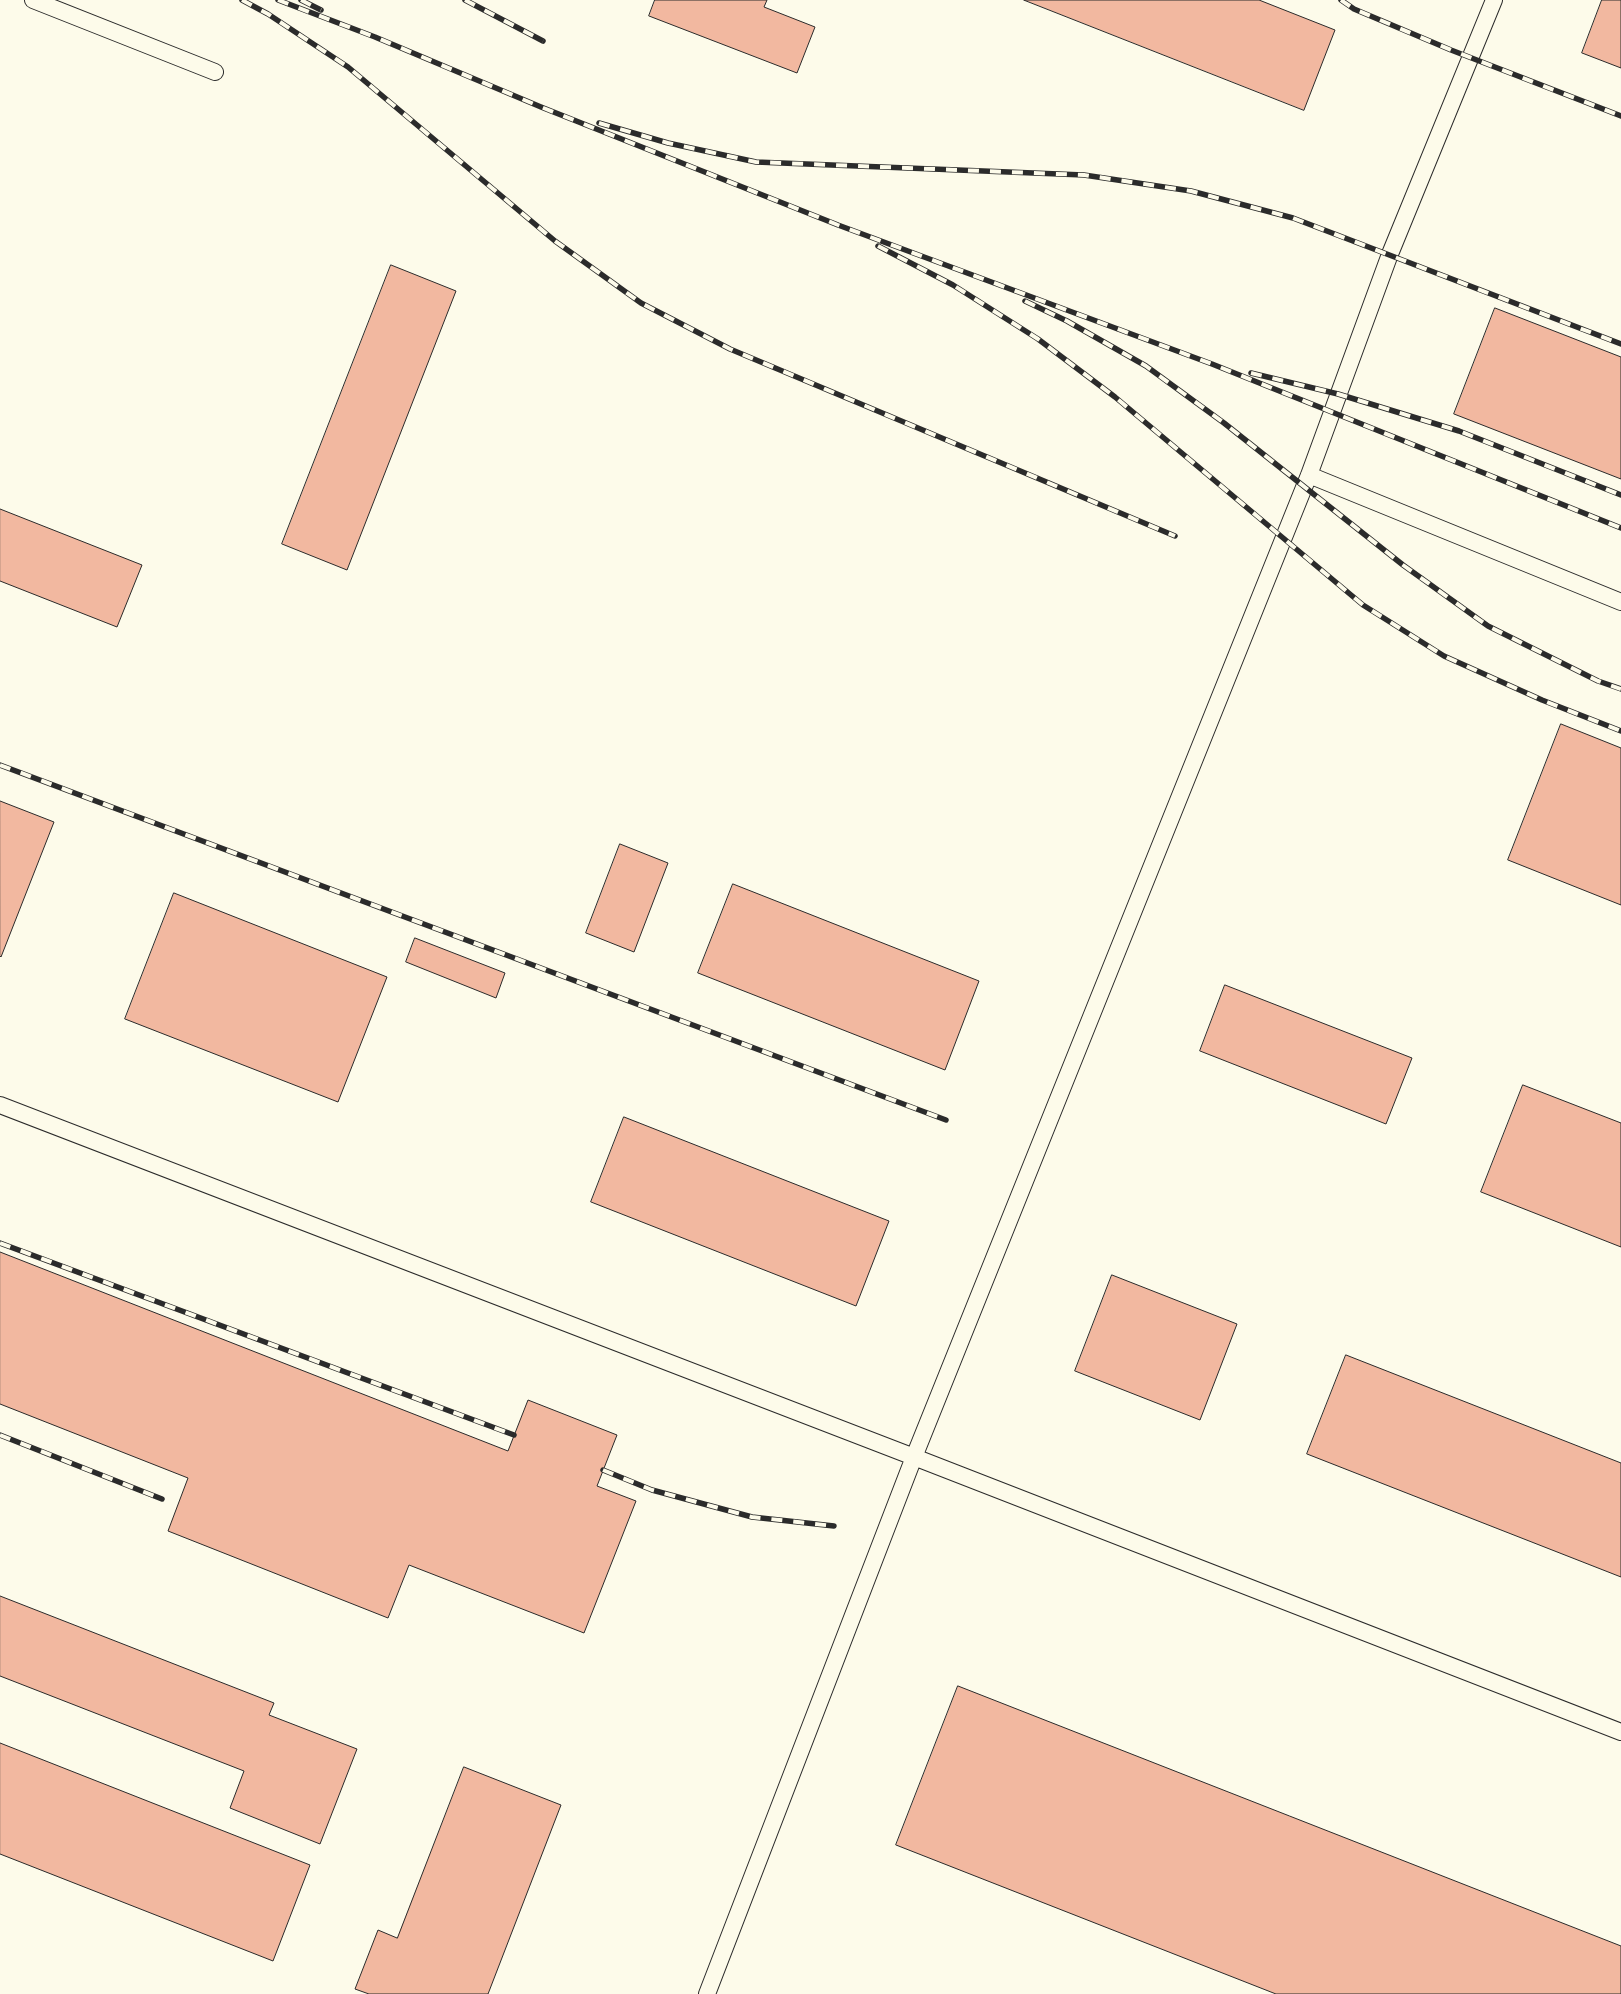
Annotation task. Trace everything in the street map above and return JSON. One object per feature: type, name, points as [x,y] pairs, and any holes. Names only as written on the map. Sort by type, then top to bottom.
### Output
[{"type":"lane","points":[[33,0],[215,72]]},
{"type":"lane","points":[[707,1994],[914,1457],[1309,475],[1390,254],[1494,0]]},
{"type":"lane","points":[[1309,475],[1621,602]]},
{"type":"lane","points":[[0,1105],[1621,1732]]},
{"type":"building","points":[[655,0],[767,0],[764,7],[815,27],[797,73],[649,16]]},
{"type":"building","points":[[1024,0],[1259,0],[1335,30],[1304,110]]},
{"type":"building","points":[[1602,0],[1621,0],[1621,68],[1582,53]]},
{"type":"building","points":[[391,265],[456,291],[347,570],[282,544]]},
{"type":"building","points":[[1495,308],[1621,357],[1621,479],[1454,414]]},
{"type":"building","points":[[0,509],[142,565],[117,627],[0,581]]},
{"type":"building","points":[[1561,724],[1621,748],[1621,905],[1508,860]]},
{"type":"building","points":[[0,801],[54,822],[1,957],[0,956]]},
{"type":"building","points":[[620,844],[668,863],[634,952],[586,933]]},
{"type":"building","points":[[733,884],[979,981],[945,1070],[698,973]]},
{"type":"building","points":[[174,893],[387,977],[338,1102],[125,1019]]},
{"type":"building","points":[[415,938],[505,973],[496,998],[406,962]]},
{"type":"building","points":[[1225,985],[1412,1058],[1386,1124],[1200,1051]]},
{"type":"building","points":[[1523,1085],[1621,1123],[1621,1247],[1481,1192]]},
{"type":"building","points":[[624,1117],[889,1221],[856,1306],[591,1202]]},
{"type":"building","points":[[0,1252],[508,1451],[528,1400],[617,1435],[597,1486],[636,1501],[584,1633],[409,1565],[388,1618],[168,1531],[188,1478],[0,1404]]},
{"type":"building","points":[[1112,1275],[1237,1324],[1200,1420],[1075,1371]]},
{"type":"building","points":[[1346,1355],[1621,1463],[1621,1577],[1307,1454]]},
{"type":"building","points":[[0,1596],[274,1703],[269,1715],[357,1749],[320,1844],[230,1808],[244,1771],[0,1676]]},
{"type":"building","points":[[958,1686],[1621,1946],[1621,1994],[1276,1994],[896,1845]]},
{"type":"building","points":[[0,1743],[310,1865],[273,1961],[0,1854]]},
{"type":"building","points":[[464,1767],[561,1805],[488,1994],[369,1994],[355,1989],[378,1930],[397,1938]]},
{"type":"railway","points":[[242,0],[268,14],[348,67],[555,241],[641,303],[730,349],[1175,536]]},
{"type":"railway","points":[[278,0],[375,37],[541,107],[838,225],[1212,364],[1621,528]]},
{"type":"railway","points":[[301,0],[321,10]]},
{"type":"railway","points":[[465,0],[543,41]]},
{"type":"railway","points":[[1341,0],[1354,9],[1451,50],[1621,116]]},
{"type":"railway","points":[[599,123],[668,143],[756,162],[1084,175],[1191,191],[1293,218],[1621,344]]},
{"type":"railway","points":[[878,246],[953,285],[1038,339],[1115,397],[1363,605],[1444,656],[1542,700],[1621,731]]},
{"type":"railway","points":[[1025,301],[1067,321],[1146,366],[1224,423],[1403,565],[1488,626],[1598,681],[1621,689]]},
{"type":"railway","points":[[1251,373],[1338,394],[1459,431],[1621,495]]},
{"type":"railway","points":[[0,765],[946,1120]]},
{"type":"railway","points":[[0,1243],[514,1435]]},
{"type":"railway","points":[[0,1435],[162,1499]]},
{"type":"railway","points":[[603,1470],[652,1490],[752,1517],[834,1526]]}]
